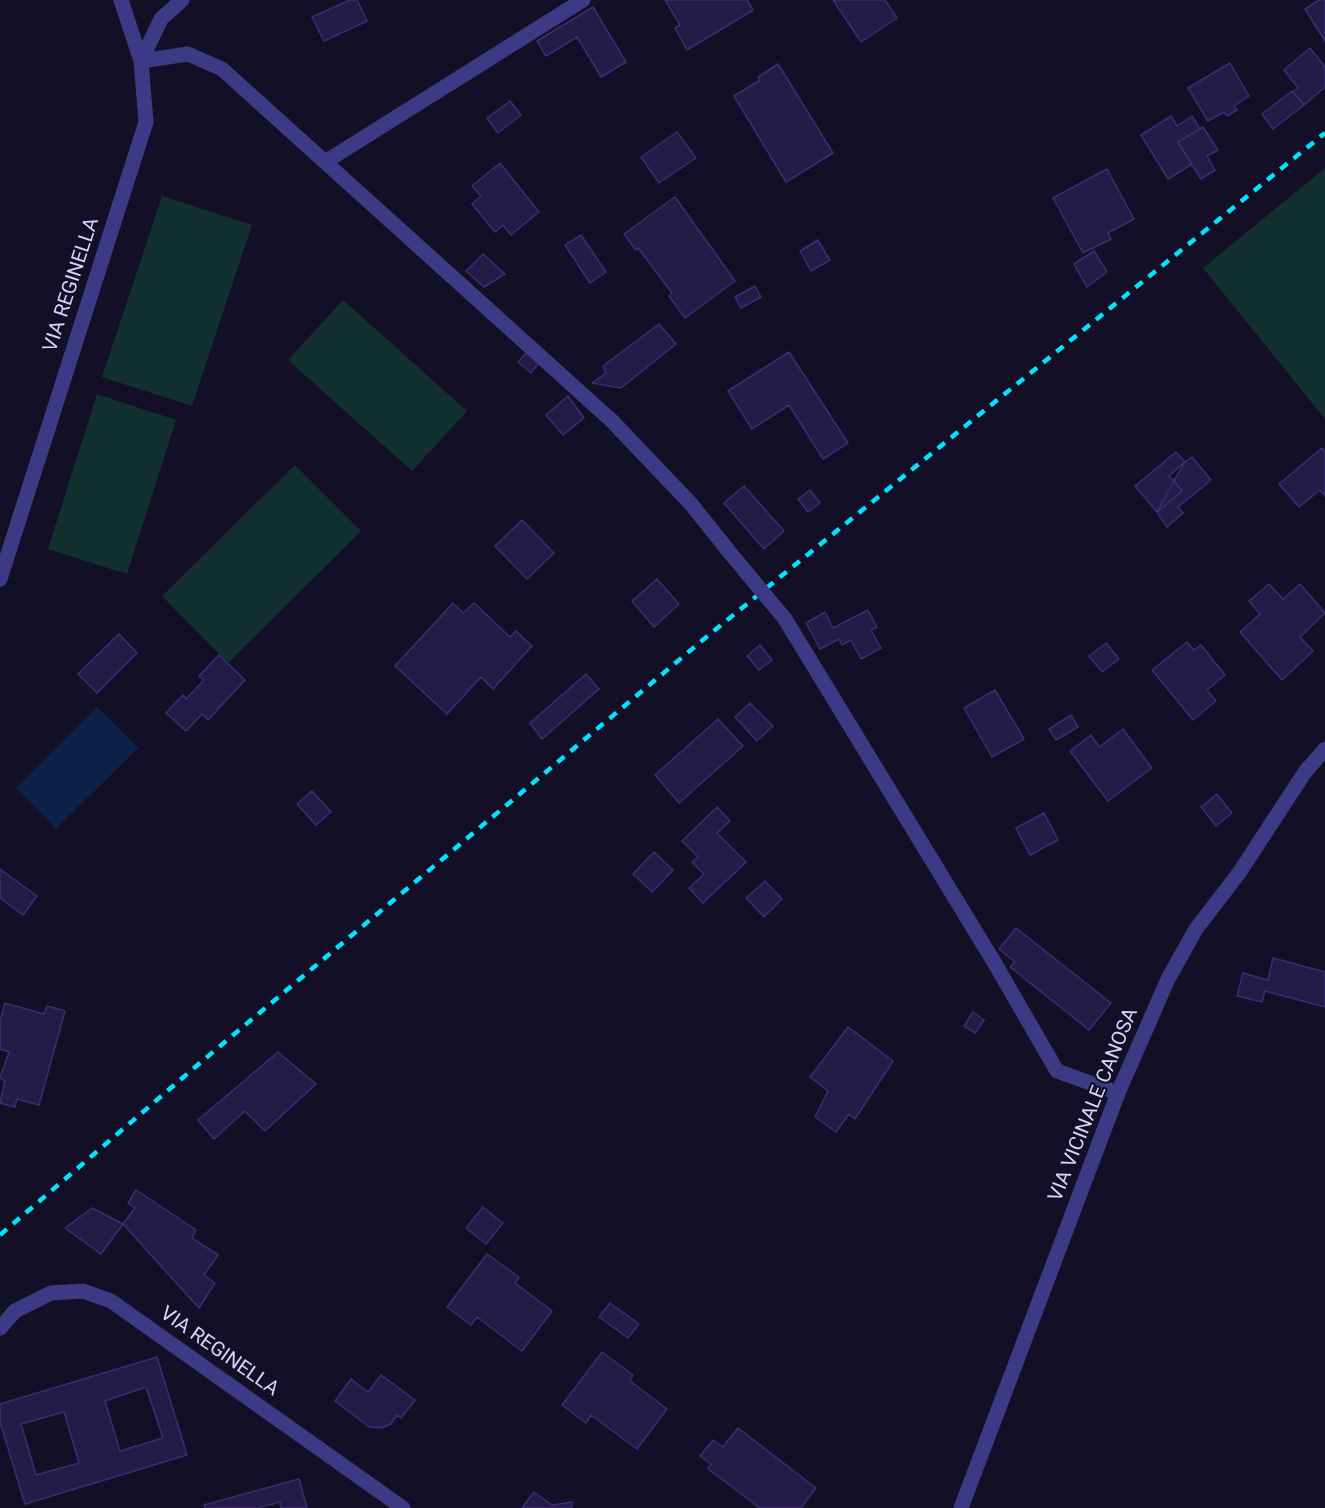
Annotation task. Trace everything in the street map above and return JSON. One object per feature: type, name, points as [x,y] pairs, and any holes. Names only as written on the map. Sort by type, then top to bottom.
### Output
[{"type":"street","name":"VIA REGINELLA","points":[[0,579],[146,122],[141,61],[121,0]]},
{"type":"street","points":[[141,61],[161,19],[182,0]]},
{"type":"street","points":[[325,162],[583,0]]},
{"type":"street","points":[[141,61],[188,54],[222,69],[612,421],[691,504],[785,619],[994,962],[1057,1071],[1118,1093]]},
{"type":"street","name":"VIA VICINALE CANOSA","points":[[961,1508],[1118,1093],[1181,954],[1239,873],[1305,771],[1325,749]]},
{"type":"street","name":"VIA REGINELLA","points":[[0,1328],[15,1311],[51,1293],[82,1292],[111,1301],[403,1508]]},
{"type":"green space","points":[[1325,168],[1325,419],[1203,268]]},
{"type":"green space","points":[[162,196],[252,225],[192,406],[102,377]]},
{"type":"green space","points":[[343,300],[467,411],[412,471],[288,360]]},
{"type":"green space","points":[[97,394],[176,420],[127,574],[48,549]]},
{"type":"green space","points":[[295,465],[361,531],[228,663],[162,596]]},
{"type":"water","points":[[97,707],[138,748],[56,829],[16,788]]},
{"type":"building","points":[[350,0],[357,0],[367,21],[324,41],[312,17]]},
{"type":"building","points":[[665,0],[747,0],[753,10],[687,50],[675,28],[680,25]]},
{"type":"building","points":[[833,0],[885,0],[897,18],[861,42]]},
{"type":"building","points":[[1319,0],[1325,0],[1325,41],[1305,9]]},
{"type":"building","points":[[593,7],[626,62],[601,77],[577,37],[546,56],[537,41]]},
{"type":"building","points":[[1310,48],[1325,67],[1325,87],[1304,105],[1293,92],[1298,88],[1284,70]]},
{"type":"building","points":[[1230,63],[1249,96],[1234,106],[1237,110],[1227,116],[1224,112],[1208,121],[1188,88]]},
{"type":"building","points":[[778,64],[833,153],[786,182],[734,96],[760,80],[758,77]]},
{"type":"building","points":[[1292,91],[1304,105],[1273,129],[1262,114]]},
{"type":"building","points":[[510,101],[521,115],[498,133],[487,118]]},
{"type":"building","points":[[1171,116],[1177,126],[1192,116],[1200,129],[1178,142],[1192,164],[1168,179],[1141,135]]},
{"type":"building","points":[[1203,127],[1218,150],[1207,156],[1215,170],[1201,179],[1178,142]]},
{"type":"building","points":[[677,132],[696,158],[659,183],[641,157]]},
{"type":"building","points":[[500,163],[539,212],[511,235],[503,225],[495,232],[472,204],[481,196],[472,186]]},
{"type":"building","points":[[1107,169],[1134,219],[1108,233],[1111,239],[1083,253],[1053,198]]},
{"type":"building","points":[[675,197],[735,281],[685,318],[669,296],[672,293],[638,248],[636,250],[624,234]]},
{"type":"building","points":[[581,235],[606,272],[590,283],[565,245]]},
{"type":"building","points":[[818,240],[830,260],[811,271],[800,251]]},
{"type":"building","points":[[1094,251],[1107,272],[1087,287],[1074,264]]},
{"type":"building","points":[[483,254],[505,274],[484,287],[466,271]]},
{"type":"building","points":[[755,286],[761,297],[741,308],[735,297]]},
{"type":"building","points":[[659,324],[676,344],[621,388],[592,383],[606,373],[603,366]]},
{"type":"building","points":[[527,352],[539,363],[531,373],[518,362]]},
{"type":"building","points":[[789,352],[848,443],[823,459],[789,405],[752,429],[728,391]]},
{"type":"building","points":[[568,396],[584,418],[563,435],[546,415]]},
{"type":"building","points":[[1322,448],[1325,452],[1325,496],[1320,490],[1299,507],[1279,484]]},
{"type":"building","points":[[1176,452],[1185,462],[1169,476],[1174,481],[1157,512],[1135,486]]},
{"type":"building","points":[[1192,457],[1211,480],[1178,507],[1183,513],[1167,527],[1157,512],[1182,491],[1174,481],[1185,462]]},
{"type":"building","points":[[1174,481],[1182,491],[1157,512]]},
{"type":"building","points":[[744,486],[784,531],[764,549],[724,503]]},
{"type":"building","points":[[810,490],[820,503],[808,512],[798,499]]},
{"type":"building","points":[[522,520],[554,553],[527,579],[495,546]]},
{"type":"building","points":[[657,579],[679,604],[654,627],[632,601]]},
{"type":"building","points":[[1269,584],[1283,599],[1300,584],[1325,613],[1300,637],[1313,651],[1282,680],[1240,632],[1260,614],[1249,601]]},
{"type":"building","points":[[453,603],[463,613],[474,603],[510,637],[516,631],[532,646],[493,689],[481,677],[447,714],[395,666]]},
{"type":"building","points":[[868,610],[877,627],[871,630],[881,648],[861,659],[851,640],[842,645],[839,639],[820,649],[806,623],[825,612],[833,628]]},
{"type":"building","points":[[119,634],[137,653],[97,693],[78,674]]},
{"type":"building","points":[[1187,642],[1194,650],[1201,645],[1225,675],[1207,690],[1216,701],[1193,720],[1152,670]]},
{"type":"building","points":[[1106,643],[1119,659],[1102,672],[1089,656]]},
{"type":"building","points":[[760,645],[772,660],[759,670],[747,656]]},
{"type":"building","points":[[219,655],[245,680],[208,720],[202,714],[186,731],[166,713],[183,695],[186,699],[204,680],[199,676]]},
{"type":"building","points":[[586,674],[599,689],[542,739],[530,723]]},
{"type":"building","points":[[995,690],[1024,739],[992,757],[964,708]]},
{"type":"building","points":[[750,703],[773,726],[757,741],[735,717]]},
{"type":"building","points":[[1071,715],[1078,727],[1056,740],[1049,729]]},
{"type":"building","points":[[718,719],[743,746],[679,803],[655,775]]},
{"type":"building","points":[[1123,729],[1152,768],[1108,801],[1070,751],[1091,735],[1099,747]]},
{"type":"building","points":[[312,791],[331,812],[316,825],[297,804]]},
{"type":"building","points":[[1217,794],[1232,813],[1216,826],[1201,807]]},
{"type":"building","points":[[717,807],[730,821],[717,833],[746,862],[703,903],[689,888],[704,874],[692,862],[698,857],[682,841]]},
{"type":"building","points":[[1044,813],[1058,840],[1030,855],[1016,828]]},
{"type":"building","points":[[654,852],[673,870],[652,892],[633,874]]},
{"type":"building","points":[[0,869],[37,896],[23,915],[0,898]]},
{"type":"building","points":[[765,881],[782,899],[764,917],[746,898]]},
{"type":"building","points":[[1016,928],[1111,1003],[1089,1030],[1010,967],[1015,962],[999,949]]},
{"type":"building","points":[[1273,958],[1325,972],[1325,1007],[1265,991],[1262,1002],[1237,996],[1243,973],[1268,980]]},
{"type":"building","points":[[5,1003],[44,1014],[47,1006],[65,1011],[39,1105],[17,1099],[15,1107],[0,1103],[5,1081],[0,1078],[9,1052],[0,1049],[0,1022]]},
{"type":"building","points":[[973,1012],[984,1020],[975,1033],[964,1026]]},
{"type":"building","points":[[848,1027],[893,1061],[855,1119],[849,1114],[836,1132],[815,1117],[828,1091],[810,1077]]},
{"type":"building","points":[[278,1052],[316,1084],[265,1131],[245,1111],[214,1139],[198,1120]]},
{"type":"building","points":[[136,1190],[196,1230],[192,1238],[218,1255],[204,1275],[215,1283],[199,1308],[123,1224],[135,1208],[128,1203]]},
{"type":"building","points":[[483,1207],[503,1223],[486,1244],[466,1228]]},
{"type":"building","points":[[92,1208],[123,1224],[101,1254],[65,1228]]},
{"type":"building","points":[[487,1254],[519,1277],[515,1283],[552,1311],[522,1351],[477,1317],[471,1325],[447,1307]]},
{"type":"building","points":[[610,1303],[639,1324],[628,1338],[599,1317]]},
{"type":"building","points":[[602,1352],[633,1375],[630,1381],[667,1409],[637,1449],[591,1415],[586,1423],[562,1405]]},
{"type":"building","points":[[157,1357],[187,1455],[25,1504],[0,1422],[0,1404]],"holes":[[[146,1387],[163,1438],[120,1451],[105,1401]],[[64,1412],[79,1463],[36,1475],[21,1424]]]},
{"type":"building","points":[[381,1375],[415,1400],[401,1418],[397,1415],[391,1424],[381,1428],[369,1427],[335,1401],[351,1379],[368,1392]]},
{"type":"building","points":[[738,1428],[816,1488],[801,1508],[760,1508],[708,1469],[711,1464],[700,1456],[713,1440],[723,1447]]},
{"type":"building","points":[[299,1479],[307,1508],[281,1508],[280,1502],[258,1508],[205,1508],[204,1505]]},
{"type":"building","points":[[534,1492],[552,1505],[572,1502],[572,1508],[522,1508]]},
{"type":"railway","points":[[0,1235],[194,1068],[704,639],[1325,133]]}]
